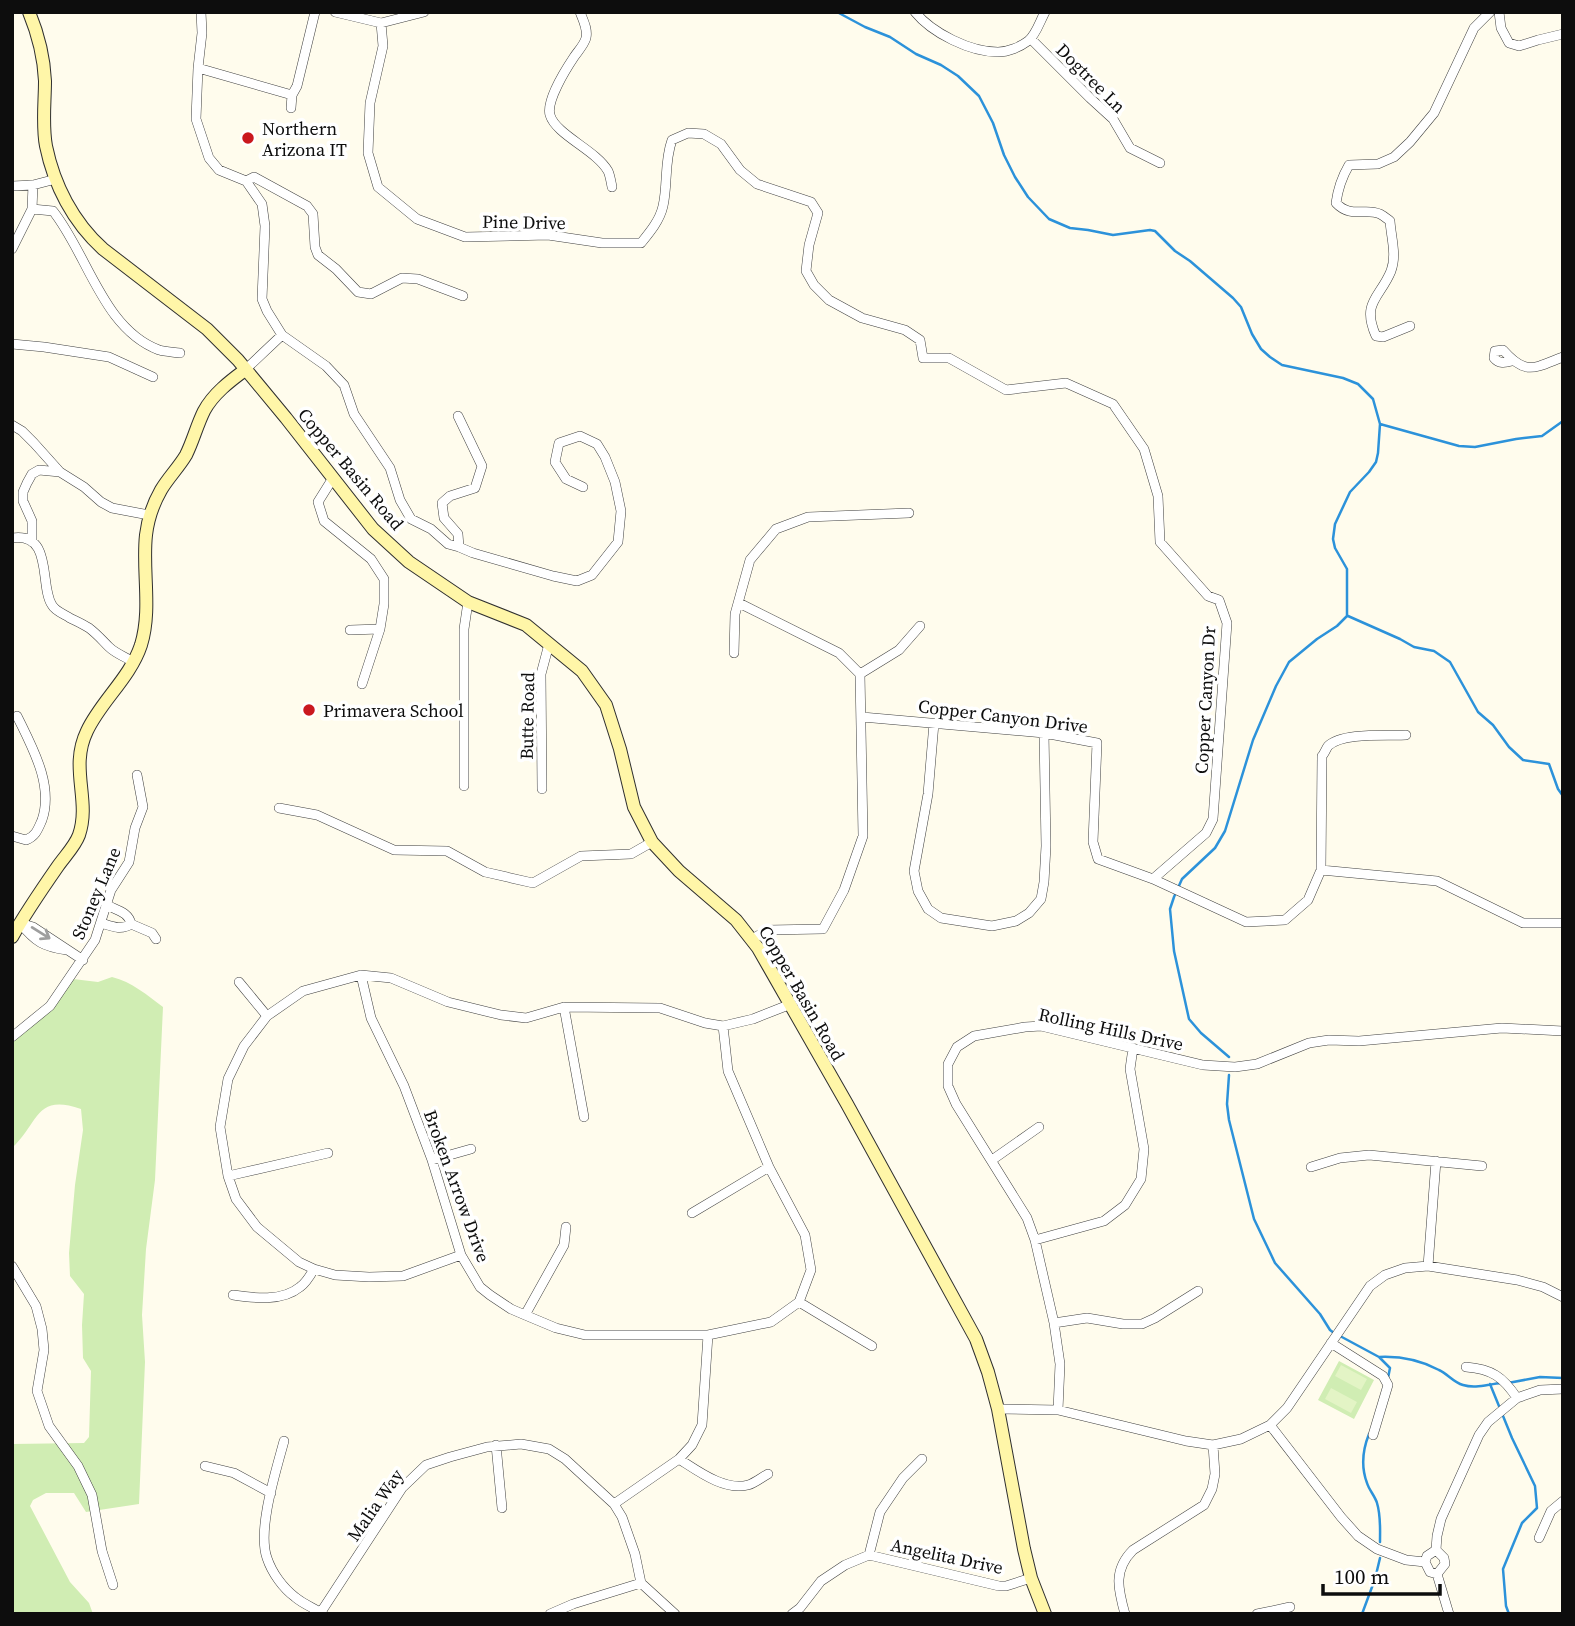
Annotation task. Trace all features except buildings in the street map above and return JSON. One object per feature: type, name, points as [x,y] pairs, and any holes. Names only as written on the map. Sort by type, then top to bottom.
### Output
[{"type":"street","name":"Copper Basin Road","points":[[29,12],[43,64],[46,145],[56,180],[72,212],[97,243],[207,330],[238,360],[373,529],[409,562],[468,603],[526,625],[582,671],[606,705],[634,807],[652,842],[678,871],[736,920],[766,960],[965,1317],[988,1372],[998,1409],[1017,1519],[1031,1578],[1045,1614]]},
{"type":"street","points":[[201,12],[196,119],[209,158],[219,170],[246,181],[262,204],[265,226],[262,299],[282,335],[326,366],[344,385],[354,414],[390,468],[400,500],[411,519],[431,528],[447,544],[577,581],[592,575],[618,542],[621,511],[615,482],[605,457],[597,444],[580,436],[559,443],[555,462],[566,479],[583,487]]},
{"type":"street","points":[[291,108],[292,95],[297,86],[315,12]]},
{"type":"street","points":[[335,12],[381,23],[424,12]]},
{"type":"street","points":[[580,12],[585,26],[585,42],[574,56],[549,103],[549,113],[562,130],[599,161],[608,172],[612,187]]},
{"type":"street","points":[[915,12],[923,22],[948,39],[998,52],[1012,50],[1031,39],[1045,12]]},
{"type":"street","points":[[1409,326],[1383,337],[1376,336],[1371,325],[1370,305],[1391,271],[1395,255],[1390,221],[1378,213],[1342,209],[1336,203],[1338,191],[1349,165],[1378,164],[1394,157],[1418,133],[1434,113],[1474,28],[1490,12]]},
{"type":"street","points":[[1499,12],[1509,43],[1519,46],[1563,34]]},
{"type":"street","name":"Pine Drive","points":[[381,23],[383,46],[370,103],[368,153],[378,187],[417,219],[466,237],[548,235],[602,243],[641,243],[654,226],[663,207],[668,152],[672,141],[688,133],[704,134],[721,144],[740,170],[757,184],[811,202],[818,213],[806,271],[814,285],[829,300],[862,318],[905,330],[920,340],[923,358]]},
{"type":"street","name":"Dogtree Ln","points":[[1031,39],[1113,118],[1130,148],[1160,163]]},
{"type":"street","points":[[198,68],[292,95]]},
{"type":"street","points":[[246,181],[254,177],[307,206],[313,214],[318,255],[358,292],[371,294],[402,278],[418,279],[463,296]]},
{"type":"street","points":[[12,186],[56,180]]},
{"type":"street","points":[[12,248],[32,209],[33,185]]},
{"type":"street","points":[[32,209],[53,211],[65,227],[110,309],[134,336],[160,351],[180,353]]},
{"type":"street","points":[[12,937],[78,836],[82,817],[78,770],[80,748],[87,729],[140,647],[147,617],[146,537],[149,515],[162,488],[186,455],[206,407],[224,386],[282,335]]},
{"type":"street","points":[[12,344],[109,358],[153,377]]},
{"type":"street","points":[[1512,361],[1519,366],[1532,368],[1563,357]]},
{"type":"street","name":"Copper Canyon Dr","points":[[923,358],[949,358],[1006,390],[1066,383],[1113,404],[1144,449],[1158,496],[1160,542],[1208,596],[1219,600],[1227,623],[1213,818],[1206,833],[1153,879]]},
{"type":"street","points":[[458,416],[482,466],[475,488],[450,496],[443,503],[444,518],[458,534],[459,547]]},
{"type":"street","points":[[12,425],[34,443],[60,472],[101,502],[112,508],[149,515]]},
{"type":"street","points":[[32,542],[32,521],[23,501],[23,492],[32,474],[39,470],[60,472]]},
{"type":"street","points":[[333,478],[318,502],[324,521],[371,559],[384,579],[380,629],[362,684]]},
{"type":"street","points":[[734,653],[735,614],[750,560],[776,529],[808,517],[909,513]]},
{"type":"street","points":[[12,538],[19,537],[37,547],[43,561],[52,606],[89,628],[111,649],[132,661]]},
{"type":"street","points":[[464,786],[464,629],[468,603]]},
{"type":"street","points":[[739,603],[839,653],[860,674],[862,717],[863,836],[844,890],[823,929],[768,930],[752,939]]},
{"type":"street","points":[[860,674],[899,650],[920,626]]},
{"type":"street","points":[[350,631],[380,629]]},
{"type":"street","name":"Butte Road","points":[[542,789],[541,674],[549,644]]},
{"type":"street","points":[[12,836],[26,840],[34,835],[42,820],[46,791],[44,780],[17,716]]},
{"type":"street","name":"Copper Canyon Drive","points":[[862,717],[1044,733],[1097,743],[1093,842],[1098,859],[1153,879],[1246,922],[1285,920],[1308,900],[1321,870]]},
{"type":"street","points":[[934,723],[928,794],[914,871],[918,891],[928,909],[941,918],[992,926],[1016,921],[1029,914],[1041,899],[1046,846],[1044,733]]},
{"type":"street","points":[[1406,735],[1341,739],[1327,746],[1322,756],[1321,870],[1437,881],[1522,923],[1563,923]]},
{"type":"street","name":"Stoney Lane","points":[[12,1037],[50,1006],[95,940],[111,890],[129,862],[135,828],[143,807],[137,775]]},
{"type":"street","points":[[279,808],[317,815],[394,850],[447,851],[485,872],[533,883],[581,856],[631,854],[652,842]]},
{"type":"street","points":[[107,905],[126,914],[131,924],[152,933],[156,939]]},
{"type":"street","points":[[20,923],[31,936],[44,945],[67,950],[83,960]]},
{"type":"street","points":[[101,923],[116,928],[125,928],[131,924]]},
{"type":"street","points":[[461,1255],[403,1276],[335,1275],[299,1262],[257,1227],[236,1199],[228,1176],[220,1128],[228,1079],[244,1046],[267,1016],[303,991],[361,975],[391,978],[448,1002],[526,1018],[565,1007],[660,1007],[705,1023],[723,1026],[753,1019],[791,1004]]},
{"type":"street","name":"Broken Arrow Drive","points":[[361,975],[371,1018],[404,1086],[432,1160],[461,1255],[480,1286],[511,1309],[556,1328],[585,1335],[708,1335],[771,1322],[799,1302]]},
{"type":"street","points":[[239,982],[267,1016]]},
{"type":"street","points":[[565,1007],[584,1117]]},
{"type":"street","points":[[723,1026],[728,1071],[769,1167],[804,1235],[811,1270],[799,1302],[873,1346]]},
{"type":"street","name":"Rolling Hills Drive","points":[[1058,1410],[1060,1364],[1054,1323],[1035,1240],[1027,1218],[956,1104],[948,1086],[948,1064],[957,1047],[974,1036],[1041,1026],[1203,1065],[1235,1067],[1257,1064],[1309,1044],[1329,1040],[1391,1039],[1502,1028],[1563,1031]]},
{"type":"street","points":[[1035,1240],[1104,1221],[1125,1205],[1141,1179],[1144,1149],[1130,1069],[1133,1048]]},
{"type":"street","points":[[992,1160],[1039,1127]]},
{"type":"street","points":[[432,1160],[471,1149]]},
{"type":"street","points":[[228,1176],[328,1153]]},
{"type":"street","points":[[1311,1167],[1340,1158],[1369,1155],[1482,1166]]},
{"type":"street","points":[[1428,1266],[1436,1161]]},
{"type":"street","points":[[692,1213],[769,1167]]},
{"type":"street","points":[[525,1315],[564,1245],[566,1227]]},
{"type":"street","points":[[12,1266],[36,1306],[42,1329],[44,1350],[37,1391],[49,1426],[78,1466],[92,1495],[102,1551],[113,1586]]},
{"type":"street","points":[[998,1409],[1058,1410],[1213,1445],[1241,1439],[1270,1424],[1287,1408],[1370,1286],[1385,1275],[1405,1268],[1428,1266],[1517,1280],[1544,1287],[1563,1297]]},
{"type":"street","points":[[233,1295],[265,1298],[285,1294],[299,1289],[314,1269]]},
{"type":"street","points":[[1054,1323],[1087,1318],[1142,1324],[1198,1291]]},
{"type":"street","points":[[614,1504],[679,1459],[692,1445],[702,1425],[708,1335]]},
{"type":"street","points":[[1333,1341],[1383,1376],[1388,1385],[1373,1435]]},
{"type":"street","points":[[1466,1367],[1481,1368],[1496,1374],[1517,1398]]},
{"type":"street","points":[[1437,1574],[1444,1568],[1444,1558],[1436,1550],[1441,1519],[1479,1435],[1488,1422],[1517,1398],[1540,1390],[1563,1389]]},
{"type":"street","points":[[1270,1424],[1358,1536],[1377,1549],[1406,1560],[1425,1562]]},
{"type":"street","points":[[284,1441],[264,1531],[266,1557],[277,1579],[294,1597],[322,1613]]},
{"type":"street","name":"Malia Way","points":[[322,1613],[402,1488],[416,1474],[426,1465],[496,1445],[521,1444],[549,1449],[565,1459],[614,1504],[622,1517],[635,1554],[641,1583]]},
{"type":"street","points":[[496,1445],[502,1508]]},
{"type":"street","points":[[1125,1614],[1119,1593],[1119,1575],[1124,1559],[1133,1550],[1204,1504],[1212,1489],[1213,1445]]},
{"type":"street","points":[[679,1459],[702,1474],[729,1485],[749,1485],[768,1474]]},
{"type":"street","points":[[869,1555],[880,1512],[903,1478],[922,1460]]},
{"type":"street","points":[[205,1466],[234,1474],[271,1493]]},
{"type":"street","points":[[1539,1538],[1551,1511],[1563,1501]]},
{"type":"street","points":[[1436,1550],[1427,1556],[1425,1562],[1430,1572],[1437,1574]]},
{"type":"street","name":"Angelita Drive","points":[[799,1612],[821,1581],[845,1565],[869,1555],[999,1586],[1031,1578]]},
{"type":"street","points":[[1437,1574],[1449,1614]]},
{"type":"street","points":[[551,1613],[641,1583],[675,1614]]},
{"type":"street","points":[[1257,1614],[1290,1607]]},
{"type":"green space","points":[[112,977],[133,986],[163,1007],[155,1180],[146,1249],[142,1315],[145,1362],[139,1504],[86,1512],[74,1493],[46,1493],[33,1500],[30,1506],[70,1582],[89,1603],[93,1614],[12,1614],[12,1444],[84,1443],[89,1437],[91,1371],[83,1358],[84,1294],[70,1276],[69,1253],[83,1130],[81,1109],[66,1105],[46,1108],[12,1148],[12,1040],[53,1006],[73,979],[98,982]]},
{"type":"green space","points":[[1339,1361],[1374,1380],[1354,1419],[1318,1400]]},
{"type":"green space","points":[[1341,1365],[1367,1379],[1361,1390],[1335,1376]]},
{"type":"green space","points":[[1331,1388],[1357,1402],[1351,1413],[1325,1399]]},
{"type":"waterway","points":[[837,12],[941,65],[958,76],[979,96],[1015,177],[1028,197],[1049,219],[1070,228],[1113,235],[1155,231],[1175,251],[1233,298],[1241,307],[1261,349],[1270,357],[1282,365],[1343,378],[1358,384],[1373,399],[1380,424],[1376,462],[1350,492],[1335,524],[1333,539],[1347,569],[1347,616],[1289,662],[1253,740],[1225,831],[1215,848],[1182,879],[1170,909],[1174,951],[1189,1019],[1229,1057]]},
{"type":"waterway","points":[[1380,424],[1459,446],[1475,447],[1542,436],[1563,421]]},
{"type":"waterway","points":[[1348,616],[1414,647],[1434,651],[1450,662],[1478,712],[1523,760],[1549,764],[1563,796]]},
{"type":"waterway","points":[[1229,1075],[1229,1120],[1254,1219],[1275,1263],[1334,1333]]},
{"type":"waterway","points":[[1340,1336],[1379,1357],[1390,1368],[1388,1378]]},
{"type":"waterway","points":[[1379,1357],[1417,1361],[1442,1372],[1459,1384],[1468,1386],[1502,1383]]},
{"type":"waterway","points":[[1508,1383],[1540,1377],[1563,1378]]},
{"type":"waterway","points":[[1490,1384],[1535,1486],[1537,1508],[1522,1523],[1503,1569],[1509,1614]]},
{"type":"waterway","points":[[1369,1434],[1363,1464],[1368,1486],[1378,1508],[1380,1542]]},
{"type":"waterway","points":[[1362,1614],[1380,1558]]},
{"type":"place","name":"Northern Arizona IT","points":[[248,138]]},
{"type":"place","name":"Primavera School","points":[[309,710]]}]
